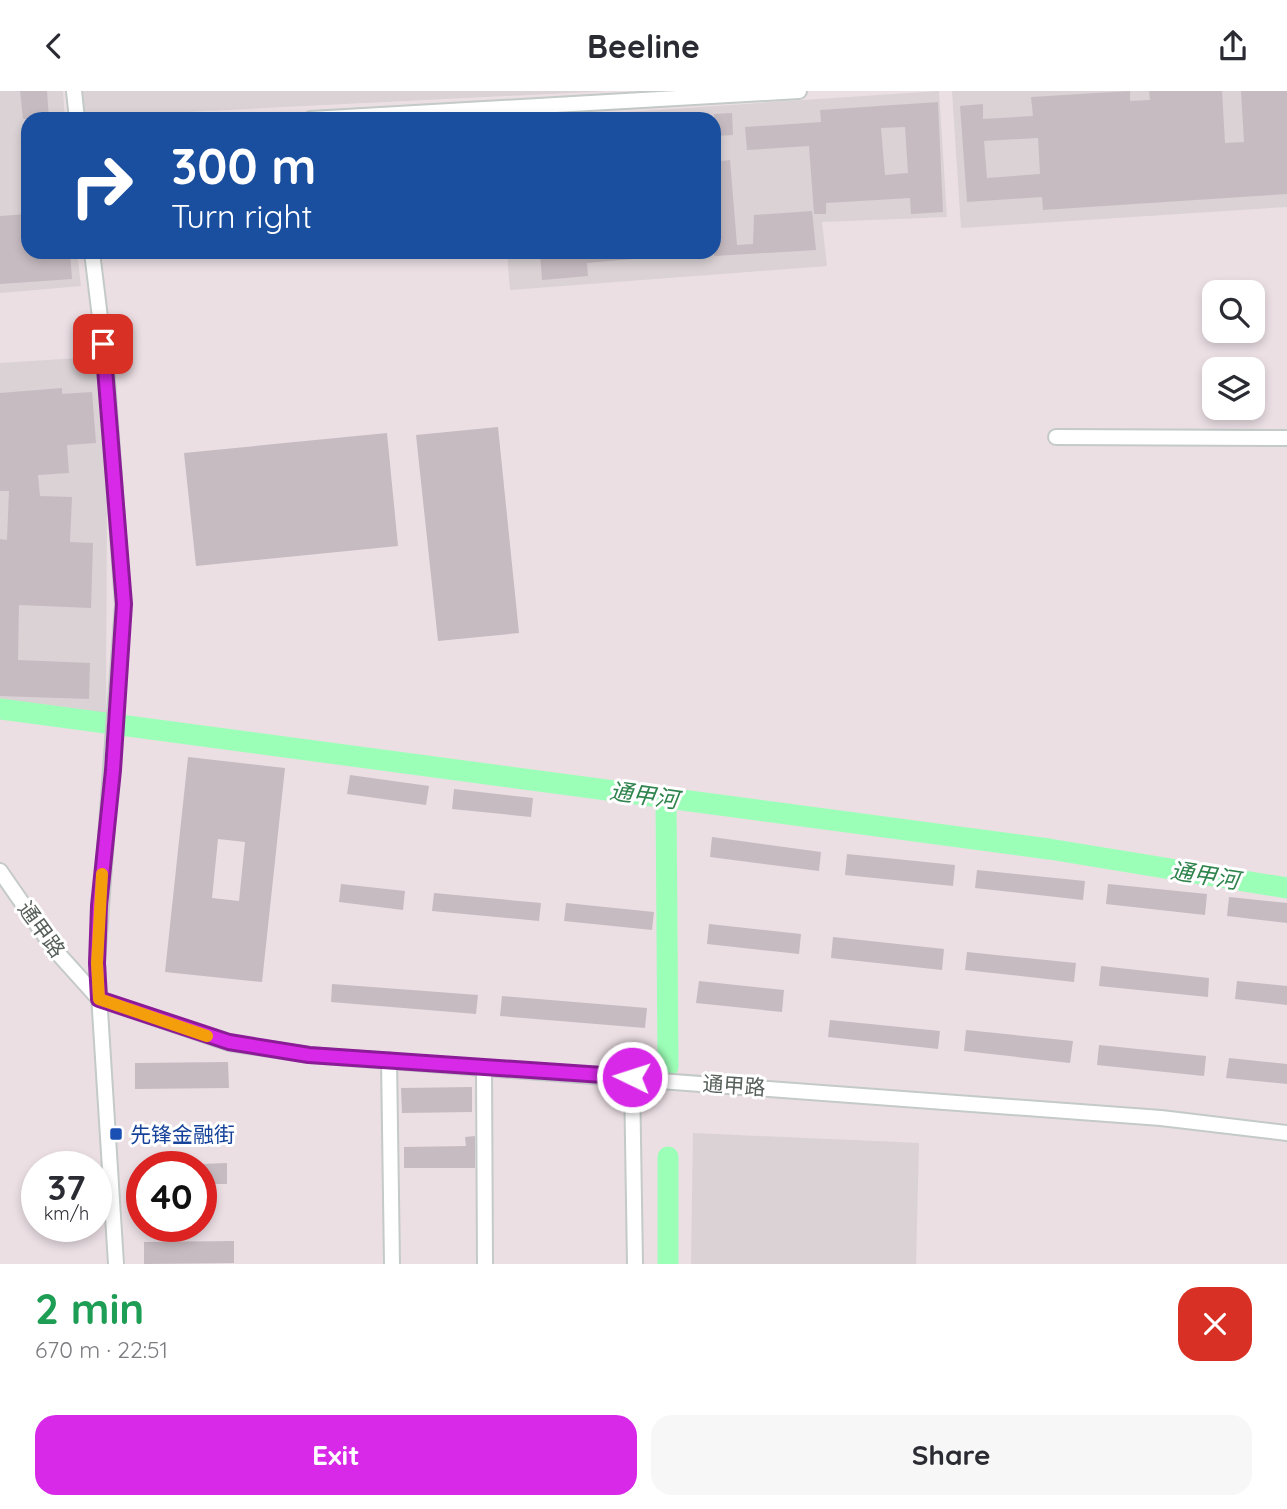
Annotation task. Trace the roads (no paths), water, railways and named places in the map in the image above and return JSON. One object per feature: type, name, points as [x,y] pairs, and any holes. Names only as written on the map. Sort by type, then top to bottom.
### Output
[{"type":"street","points":[[74,91],[76,112]]},
{"type":"street","points":[[433,112],[799,91]]},
{"type":"street","points":[[93,259],[106,367],[124,604],[99,906],[97,963],[116,1264]]},
{"type":"street","points":[[1056,437],[1287,438]]},
{"type":"street","name":"通甲路","points":[[0,871],[54,949],[99,999],[229,1042],[309,1055],[1147,1117],[1287,1133]]},
{"type":"street","points":[[389,1061],[392,1264]]},
{"type":"street","points":[[484,1067],[485,1264]]},
{"type":"street","points":[[632,1077],[635,1264]]},
{"type":"waterway","name":"通甲河","points":[[0,709],[1049,849],[1287,888]]},
{"type":"waterway","points":[[666,797],[668,1067]]},
{"type":"waterway","points":[[668,1157],[668,1264]]},
{"type":"place","name":"先锋金融街","points":[[116,1134]]}]
